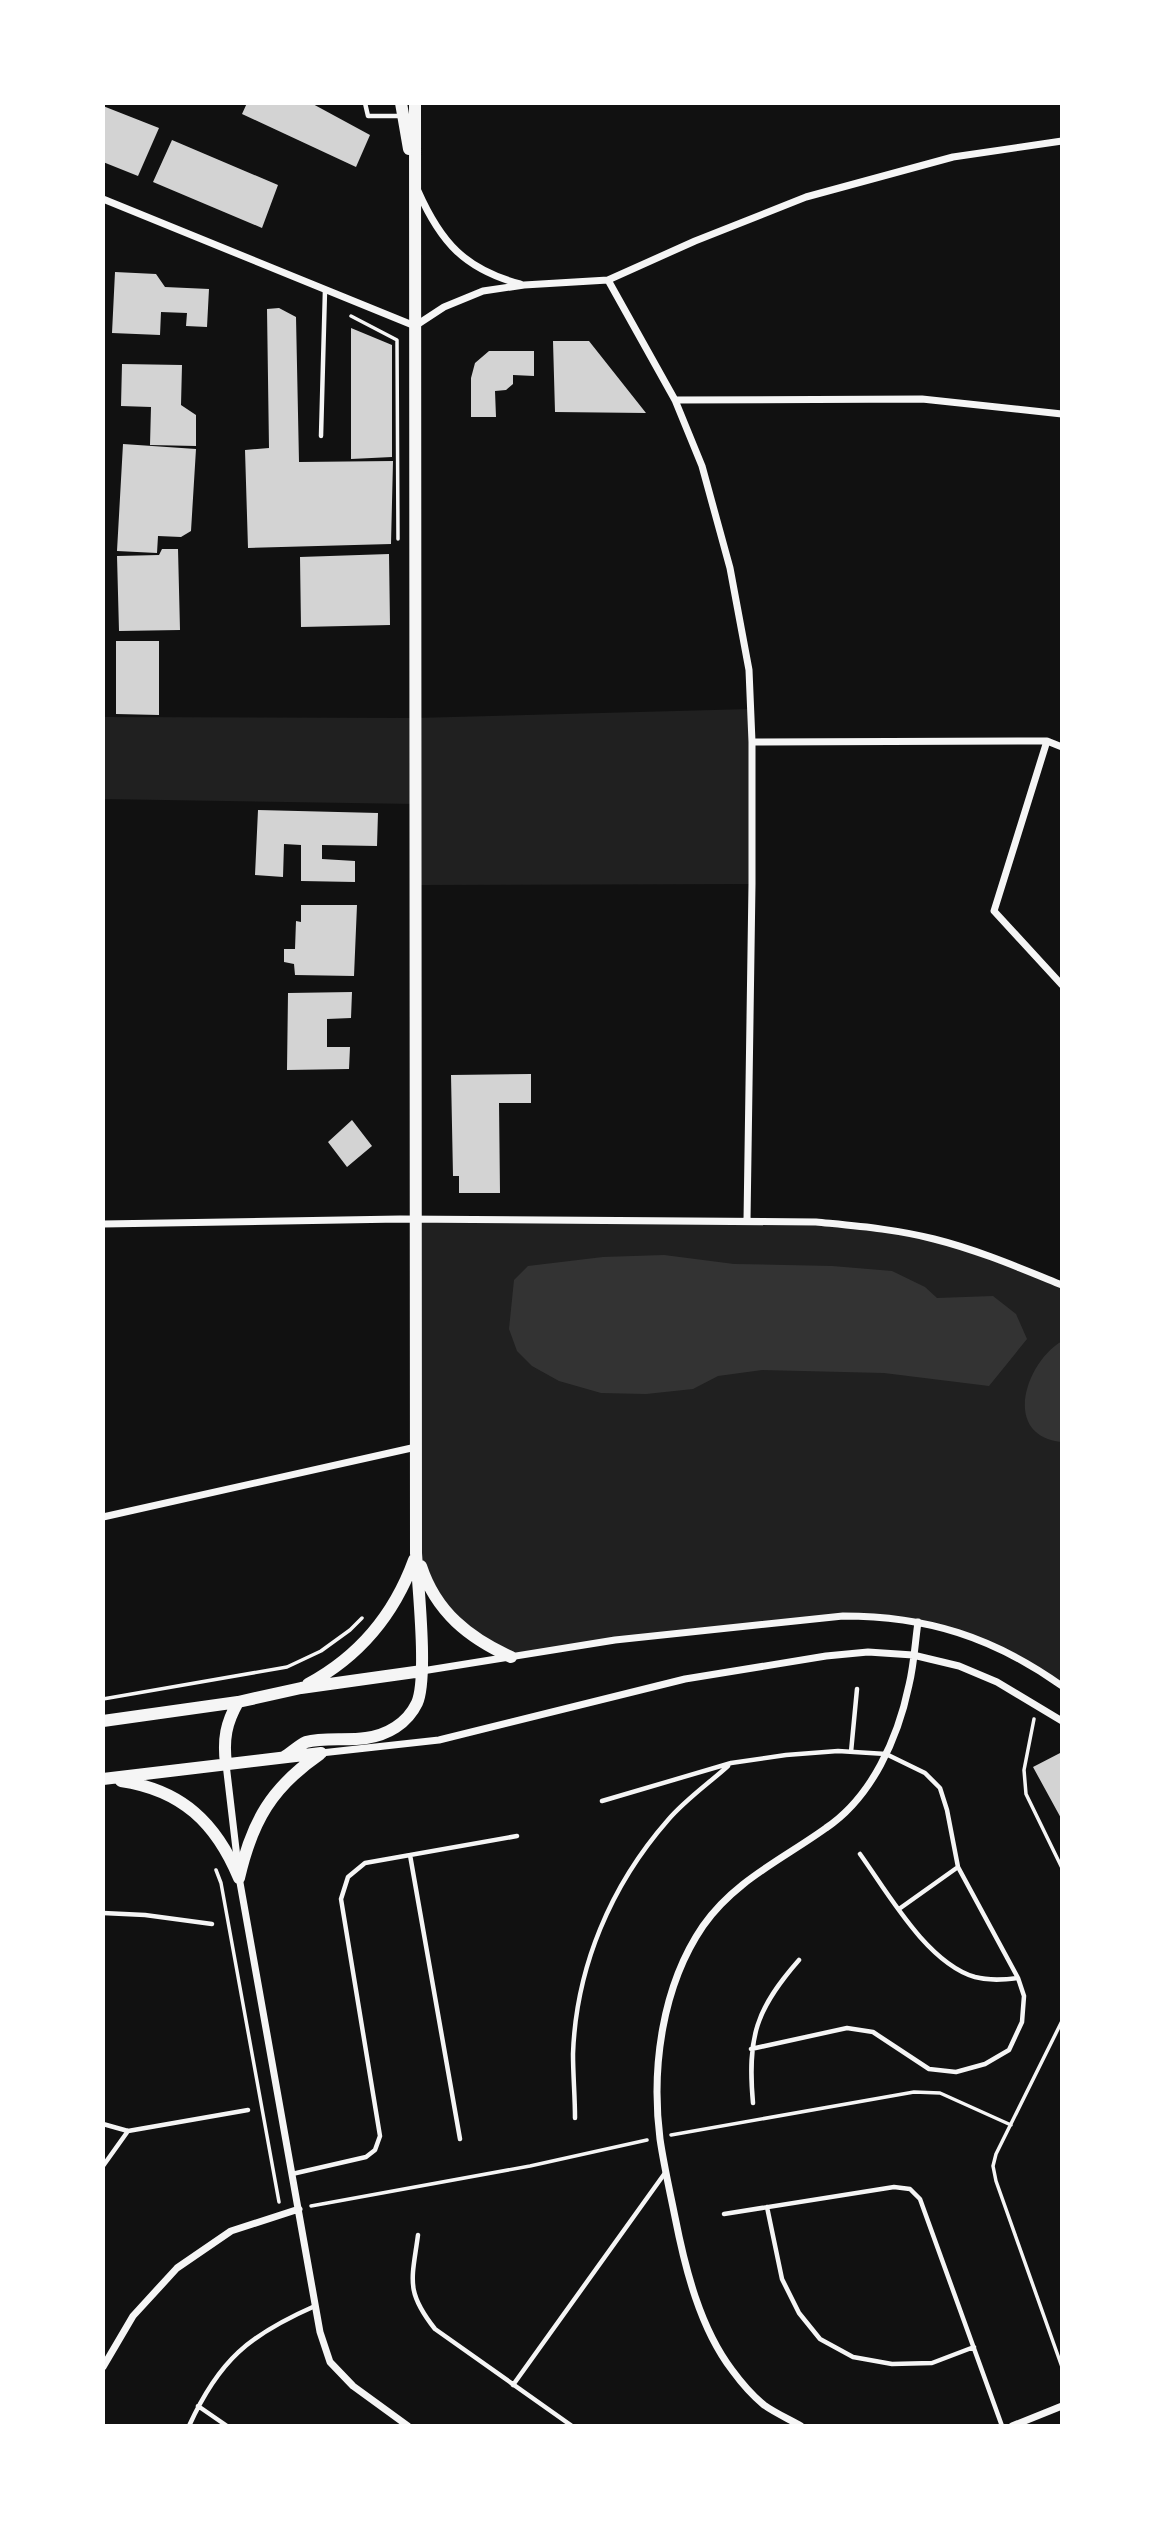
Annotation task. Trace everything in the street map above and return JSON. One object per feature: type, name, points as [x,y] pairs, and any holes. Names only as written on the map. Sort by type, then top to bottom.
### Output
[{"type":"main road","points":[[284,1757],[306,1742],[383,1735],[396,1728],[410,1714],[421,1693],[416,1553],[415,103]]},
{"type":"main road","points":[[402,110],[415,184]]},
{"type":"main road","points":[[416,1553],[426,1581],[440,1606],[460,1628],[484,1645],[511,1657]]},
{"type":"main road","points":[[301,1688],[336,1667],[374,1634],[401,1591],[416,1553]]},
{"type":"main road","points":[[103,1721],[238,1702],[301,1688],[422,1671]]},
{"type":"main road","points":[[226,1764],[223,1742],[228,1721],[238,1702]]},
{"type":"main road","points":[[103,1779],[321,1753]]},
{"type":"main road","points":[[239,1878],[246,1847],[258,1817],[276,1791],[321,1753]]},
{"type":"main road","points":[[103,1779],[145,1785],[170,1796],[193,1811],[213,1830],[228,1853],[239,1878]]},
{"type":"street","points":[[103,199],[415,326],[444,307],[483,291],[524,285],[608,280],[695,241],[806,197],[953,157],[1062,141]]},
{"type":"street","points":[[415,184],[430,218],[447,243],[469,263],[496,278],[524,285]]},
{"type":"street","points":[[608,280],[675,400],[702,466],[730,568],[749,670],[752,742],[747,1221]]},
{"type":"street","points":[[675,400],[922,399],[1062,414]]},
{"type":"street","points":[[752,742],[1047,741],[1062,747]]},
{"type":"street","points":[[1047,741],[994,911],[1062,985]]},
{"type":"street","points":[[103,1224],[416,1219],[828,1223],[877,1228],[922,1237],[976,1252],[1062,1285]]},
{"type":"street","points":[[103,1517],[416,1447]]},
{"type":"street","points":[[422,1671],[615,1640],[843,1616],[877,1616],[940,1626],[972,1636],[1011,1653],[1062,1686]]},
{"type":"street","points":[[801,2426],[764,2405],[731,2369],[703,2317],[681,2249],[660,2137],[658,2081],[663,2027],[674,1980],[702,1927],[727,1897],[757,1873],[829,1827],[860,1794],[886,1754],[902,1716],[910,1682],[918,1622]]},
{"type":"street","points":[[321,1753],[439,1740],[685,1679],[826,1656],[869,1652],[912,1655],[959,1666],[998,1682],[1062,1721]]},
{"type":"street","points":[[226,1764],[239,1878],[315,2306],[330,2362],[353,2386],[408,2426]]},
{"type":"street","points":[[103,2367],[132,2316],[177,2268],[231,2231],[299,2209]]},
{"type":"street","points":[[1012,2426],[1062,2406]]},
{"type":"lane","points":[[365,103],[368,116],[402,110]]},
{"type":"lane","points":[[321,436],[325,288]]},
{"type":"lane","points":[[851,1752],[857,1689]]},
{"type":"lane","points":[[602,1801],[731,1763],[786,1755],[851,1752],[886,1754],[925,1773],[940,1788],[958,1867],[1018,1978],[1024,1996],[1022,2022],[1009,2050],[985,2064],[956,2072],[929,2069],[873,2032],[847,2028],[751,2049]]},
{"type":"lane","points":[[575,2119],[573,2053],[583,1976],[604,1916],[668,1819],[731,1763]]},
{"type":"lane","points":[[292,2174],[366,2157],[375,2150],[380,2136],[341,1899],[348,1877],[365,1863],[517,1836]]},
{"type":"lane","points":[[860,1854],[899,1909],[927,1944],[945,1961],[971,1976],[994,1981],[1018,1978]]},
{"type":"lane","points":[[410,1855],[460,2139]]},
{"type":"lane","points":[[899,1909],[958,1867]]},
{"type":"lane","points":[[103,1913],[145,1915],[212,1924]]},
{"type":"lane","points":[[753,2103],[751,2049],[759,2017],[775,1988],[799,1960]]},
{"type":"lane","points":[[103,2124],[128,2131],[248,2110]]},
{"type":"lane","points":[[103,2166],[128,2131]]},
{"type":"lane","points":[[513,2385],[666,2172]]},
{"type":"lane","points":[[724,2214],[894,2187],[910,2189],[920,2200],[1002,2426]]},
{"type":"lane","points":[[767,2207],[782,2279],[799,2313],[820,2339],[853,2357],[892,2364],[932,2363],[974,2347]]},
{"type":"lane","points":[[418,2235],[411,2284],[419,2308],[435,2329],[572,2426]]},
{"type":"lane","points":[[189,2426],[217,2373],[239,2350],[278,2322],[315,2306]]},
{"type":"lane","points":[[198,2406],[227,2426]]},
{"type":"path","points":[[349,315],[397,340],[398,541]]},
{"type":"path","points":[[103,1699],[287,1667],[321,1651],[350,1630],[365,1614]]},
{"type":"path","points":[[1036,1706],[1024,1770],[1026,1794],[1062,1868]]},
{"type":"path","points":[[211,1859],[221,1883],[281,2214]]},
{"type":"path","points":[[1062,2021],[993,2165],[996,2181],[1062,2367]]},
{"type":"path","points":[[299,2209],[530,2166],[660,2137],[914,2092],[940,2093],[1012,2125]]},
{"type":"shaded area","points":[[751,709],[752,884],[416,885],[415,804],[103,799],[103,717],[415,718]]},
{"type":"shaded area","points":[[416,1219],[816,1222],[933,1239],[1062,1285],[1062,1686],[972,1636],[877,1616],[615,1640],[511,1657],[460,1628],[416,1553]]},
{"type":"shaded area","points":[[664,1255],[734,1264],[832,1266],[892,1271],[925,1287],[937,1298],[993,1296],[1016,1314],[1027,1339],[989,1386],[884,1373],[762,1370],[718,1376],[693,1389],[646,1394],[601,1393],[559,1381],[532,1366],[517,1351],[509,1329],[514,1280],[528,1266],[603,1257]]},
{"type":"shaded area","points":[[1062,1341],[1061,1442],[1042,1437],[1031,1426],[1025,1413],[1030,1380],[1049,1351]]},
{"type":"building","points":[[247,103],[311,103],[370,135],[356,167],[242,114]]},
{"type":"building","points":[[103,106],[159,128],[138,176],[103,162]]},
{"type":"building","points":[[172,140],[278,185],[262,228],[153,182]]},
{"type":"building","points":[[115,272],[156,274],[165,287],[209,289],[207,327],[186,326],[187,313],[161,312],[160,335],[112,333]]},
{"type":"building","points":[[279,308],[296,317],[299,462],[393,461],[391,544],[248,548],[245,450],[269,448],[267,309]]},
{"type":"building","points":[[351,328],[392,345],[392,457],[351,459]]},
{"type":"building","points":[[553,341],[589,341],[646,413],[555,412]]},
{"type":"building","points":[[489,351],[534,351],[534,376],[513,375],[513,384],[506,390],[495,391],[496,417],[471,417],[471,378],[475,363]]},
{"type":"building","points":[[122,364],[182,365],[181,405],[196,415],[196,446],[150,445],[151,407],[121,406]]},
{"type":"building","points":[[123,444],[196,449],[191,531],[181,537],[158,536],[157,553],[117,551]]},
{"type":"building","points":[[162,549],[178,549],[180,630],[119,631],[117,556],[159,555]]},
{"type":"building","points":[[389,554],[390,625],[301,627],[300,557]]},
{"type":"building","points":[[116,641],[159,641],[159,715],[116,714]]},
{"type":"building","points":[[258,810],[378,813],[377,846],[322,845],[322,859],[355,861],[355,882],[301,881],[301,845],[284,844],[283,877],[255,875]]},
{"type":"building","points":[[301,905],[357,905],[354,976],[295,975],[294,964],[284,962],[284,949],[295,949],[296,921],[301,922]]},
{"type":"building","points":[[352,992],[351,1018],[327,1019],[327,1047],[350,1047],[349,1069],[287,1070],[288,993]]},
{"type":"building","points":[[531,1074],[531,1103],[499,1103],[500,1193],[459,1193],[459,1176],[453,1176],[451,1075]]},
{"type":"building","points":[[352,1120],[372,1146],[347,1167],[328,1142]]},
{"type":"building","points":[[1062,1752],[1062,1820],[1033,1767]]}]
